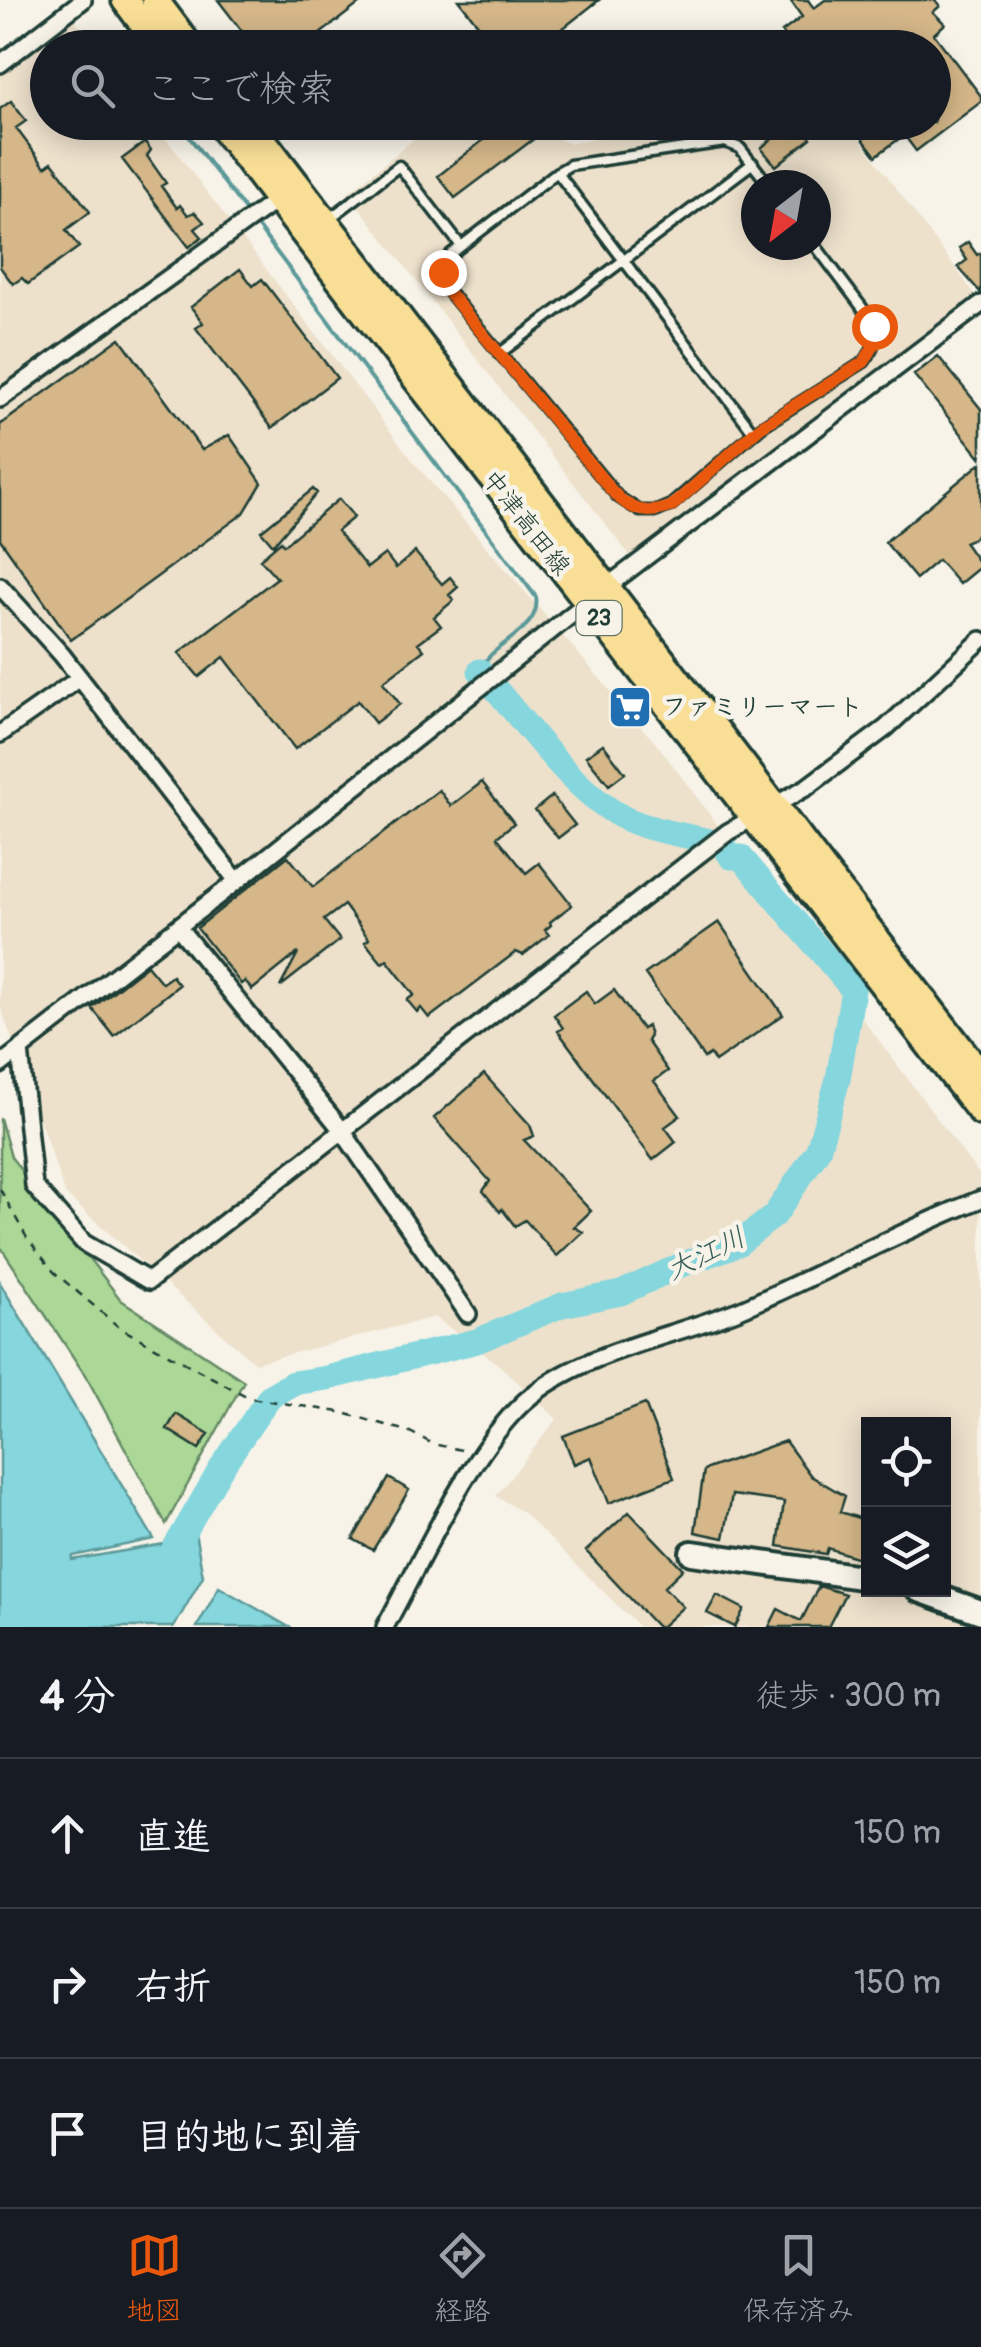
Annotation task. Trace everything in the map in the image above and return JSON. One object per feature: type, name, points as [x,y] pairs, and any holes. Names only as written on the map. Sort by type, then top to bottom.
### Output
[{"type":"main road","points":[[125,0],[148,30]]},
{"type":"main road","points":[[155,0],[178,30]]},
{"type":"main road","name":"中津高田線","points":[[236,140],[287,192],[596,595],[762,812],[981,1112]]},
{"type":"main road","name":"中津高田線","points":[[259,140],[287,192]]},
{"type":"main road","name":"中津高田線","points":[[762,812],[981,1075]]},
{"type":"street","points":[[44,30],[83,0]]},
{"type":"street","points":[[0,64],[30,41]]},
{"type":"street","points":[[0,400],[287,192]]},
{"type":"street","points":[[0,1065],[596,595],[981,304]]},
{"type":"street","points":[[0,586],[80,678],[237,881]]},
{"type":"street","points":[[20,1050],[34,1186],[84,1243],[149,1281],[728,832],[807,787],[886,728],[981,640]]},
{"type":"street","points":[[0,734],[80,678]]},
{"type":"street","points":[[178,927],[340,1130],[468,1314]]},
{"type":"street","points":[[384,1627],[482,1454],[526,1400],[574,1369],[748,1306],[886,1239],[981,1199]]},
{"type":"street","points":[[692,1553],[861,1577]]},
{"type":"street","points":[[939,1597],[981,1612]]},
{"type":"lane","points":[[758,170],[736,145],[717,142],[575,164],[557,172],[461,246],[447,260],[443,272],[445,287],[618,498],[640,511],[657,512],[672,506],[754,432],[864,362],[873,347],[875,332],[870,318],[826,260]]},
{"type":"lane","points":[[499,354],[753,164]]},
{"type":"lane","points":[[316,230],[399,166],[461,246]]},
{"type":"lane","points":[[557,172],[754,432]]},
{"type":"path","points":[[0,1189],[28,1238],[54,1272],[102,1314],[237,1393],[274,1403],[340,1412],[410,1432],[433,1444],[482,1454]]},
{"type":"shaded area","points":[[72,16],[83,30],[55,30]]},
{"type":"shaded area","points":[[30,50],[30,140],[167,140],[417,466],[663,752],[981,1177],[981,1627],[639,1627],[525,1514],[496,1496],[557,1419],[500,1366],[435,1317],[255,1363],[65,1194],[0,1005],[0,75]]},
{"type":"shaded area","points":[[413,140],[561,140],[570,144],[587,140],[861,140],[976,296],[631,557],[348,193]]},
{"type":"green space","points":[[0,1118],[11,1157],[121,1300],[244,1381],[166,1524],[87,1378],[0,1246]]},
{"type":"water","points":[[0,1283],[154,1539],[73,1556],[72,1560],[164,1544],[180,1519],[194,1527],[203,1576],[174,1627],[0,1627]]},
{"type":"water","points":[[219,1587],[289,1627],[197,1627]]},
{"type":"building","points":[[218,0],[364,0],[325,30],[241,30]]},
{"type":"building","points":[[459,0],[599,0],[561,30],[482,30]]},
{"type":"building","points":[[790,0],[808,0],[814,8],[825,0],[935,0],[940,6],[933,12],[945,24],[938,30],[785,30],[802,17]]},
{"type":"building","points":[[951,56],[981,96],[981,102],[951,125]]},
{"type":"building","points":[[11,101],[26,121],[16,128],[45,167],[52,162],[90,212],[66,230],[79,247],[28,284],[22,278],[13,284],[0,267],[0,109]]},
{"type":"building","points":[[483,140],[532,140],[455,198],[438,176]]},
{"type":"building","points":[[771,140],[808,140],[776,166],[761,148]]},
{"type":"building","points":[[864,140],[897,140],[876,156]]},
{"type":"building","points":[[908,140],[931,140],[916,151]]},
{"type":"building","points":[[145,142],[151,150],[147,156],[166,183],[161,186],[177,208],[180,205],[188,215],[195,212],[204,222],[195,229],[202,237],[189,247],[122,159]]},
{"type":"building","points":[[968,242],[977,255],[981,253],[981,293],[958,267],[967,260],[959,248]]},
{"type":"building","points":[[240,269],[253,286],[262,279],[337,378],[272,428],[196,328],[203,323],[191,307]]},
{"type":"building","points":[[120,338],[202,450],[229,435],[262,483],[244,513],[71,640],[0,539],[0,425]]},
{"type":"building","points":[[938,356],[981,409],[981,458],[914,375]]},
{"type":"building","points":[[981,463],[981,525],[974,538],[964,542],[981,566],[959,584],[938,560],[916,579],[885,542]]},
{"type":"building","points":[[313,489],[317,493],[273,545],[261,531]]},
{"type":"building","points":[[339,499],[354,517],[337,531],[367,568],[385,554],[396,568],[415,552],[442,584],[450,577],[458,587],[449,595],[454,600],[434,617],[441,626],[418,643],[424,650],[383,682],[400,704],[375,723],[358,701],[295,749],[224,657],[199,677],[179,653],[277,578],[260,559],[281,541],[284,545]]},
{"type":"building","points":[[603,744],[625,773],[609,785],[586,756]]},
{"type":"building","points":[[482,782],[514,823],[497,837],[526,873],[539,863],[572,905],[550,922],[545,930],[549,935],[523,955],[516,952],[429,1018],[407,1000],[414,995],[387,960],[382,963],[365,942],[369,939],[344,905],[324,920],[340,940],[280,987],[298,953],[252,990],[245,981],[241,984],[197,928],[288,856],[313,887],[439,790],[451,806]]},
{"type":"building","points":[[552,796],[575,825],[558,838],[535,810]]},
{"type":"building","points":[[719,922],[783,1015],[715,1062],[710,1054],[704,1058],[645,974]]},
{"type":"building","points":[[147,965],[162,983],[172,976],[179,985],[114,1036],[92,1008]]},
{"type":"building","points":[[614,990],[642,1029],[647,1026],[647,1041],[668,1071],[654,1081],[680,1116],[665,1127],[676,1142],[653,1160],[558,1031],[563,1028],[554,1015],[586,991],[595,1004]]},
{"type":"building","points":[[484,1074],[530,1125],[534,1136],[524,1140],[591,1211],[574,1227],[583,1232],[557,1256],[525,1220],[515,1226],[502,1209],[500,1212],[483,1191],[490,1181],[434,1118]]},
{"type":"building","points":[[645,1404],[674,1478],[609,1503],[591,1457],[574,1464],[563,1436]]},
{"type":"building","points":[[176,1414],[209,1434],[199,1449],[167,1429]]},
{"type":"building","points":[[785,1441],[811,1476],[845,1496],[840,1512],[861,1519],[861,1559],[828,1548],[826,1554],[778,1546],[784,1502],[732,1495],[724,1538],[695,1532],[704,1470]]},
{"type":"building","points":[[389,1478],[409,1490],[373,1550],[353,1539]]},
{"type":"building","points":[[629,1512],[683,1569],[664,1587],[683,1607],[661,1627],[586,1551]]},
{"type":"building","points":[[819,1586],[845,1594],[828,1627],[769,1627],[778,1609],[801,1621]]},
{"type":"building","points":[[717,1595],[744,1609],[735,1627],[707,1613]]},
{"type":"waterway","points":[[192,140],[248,214]]},
{"type":"waterway","points":[[254,222],[536,597],[531,619],[494,652],[480,671]]},
{"type":"waterway","name":"大江川","points":[[173,1551],[223,1465],[270,1396],[293,1383],[477,1341],[562,1305],[621,1293],[738,1244],[775,1215],[818,1150],[838,1079],[853,990],[741,857],[731,857],[723,844],[649,827],[606,807],[567,772],[480,671]]},
{"type":"place","name":"ファミリーマート","points":[[630,707]]},
{"type":"route","points":[[443,272],[450,294],[612,491],[640,511],[657,512],[672,506],[760,427],[864,362],[873,347],[874,326]]}]
